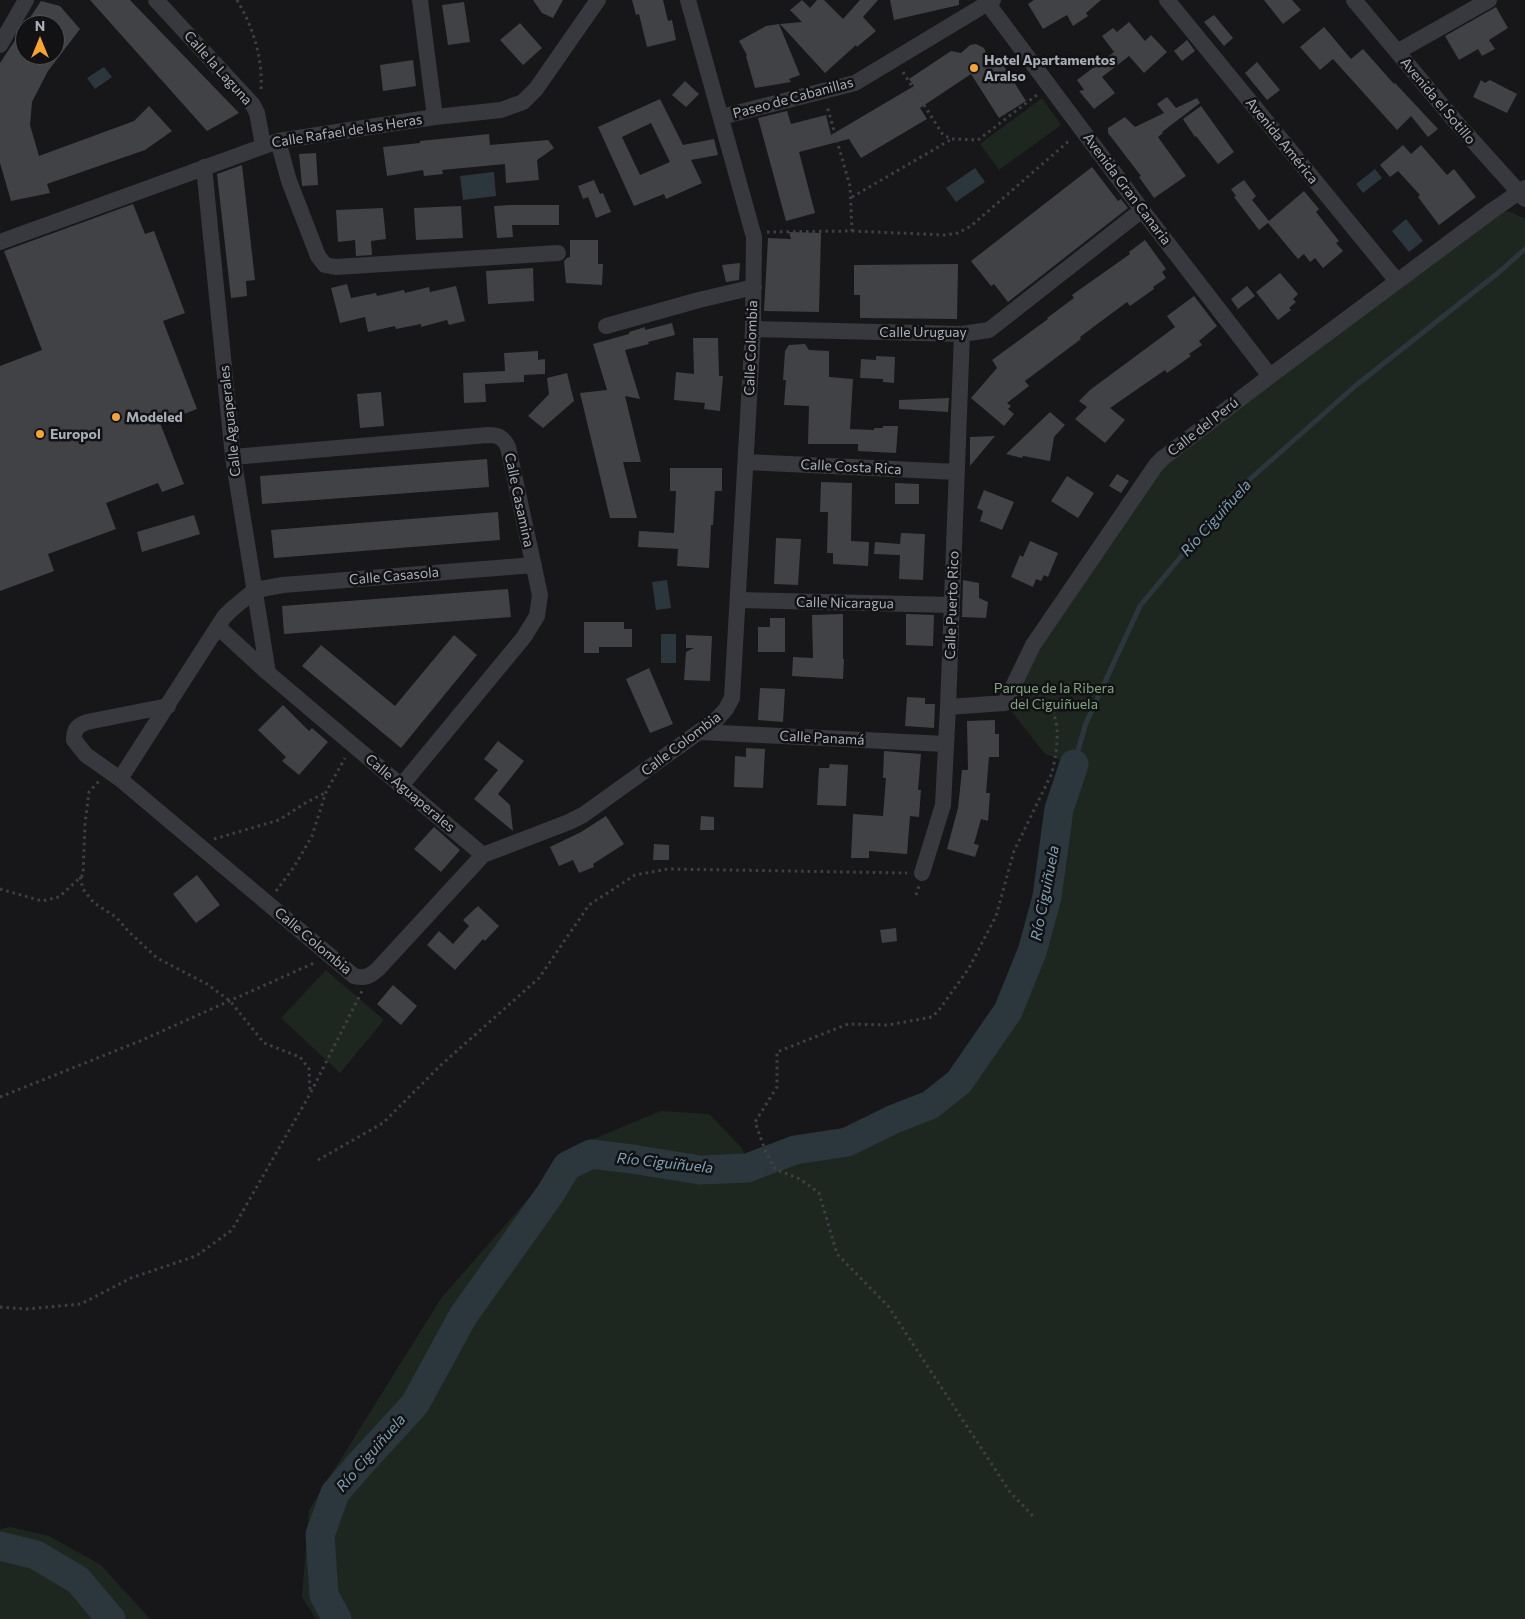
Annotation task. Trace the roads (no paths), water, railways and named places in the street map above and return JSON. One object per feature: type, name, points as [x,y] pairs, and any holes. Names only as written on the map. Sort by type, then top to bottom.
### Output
[{"type":"street","points":[[0,45],[26,0]]},
{"type":"street","name":"Calle la Laguna","points":[[156,0],[253,105],[274,147]]},
{"type":"street","points":[[420,0],[435,117]]},
{"type":"street","name":"Calle Rafael de las Heras","points":[[0,242],[204,167],[274,147],[435,117],[501,110],[517,105],[528,98],[555,64],[598,0]]},
{"type":"street","name":"Calle Colombia","points":[[168,706],[87,722],[79,725],[74,731],[74,740],[78,747],[354,976],[361,978],[369,977],[378,969],[482,855],[583,815],[717,719],[726,709],[732,698],[738,600],[753,328],[754,237],[688,0]]},
{"type":"street","name":"Avenida América","points":[[1167,0],[1398,281]]},
{"type":"street","name":"Avenida el Sotillo","points":[[1354,0],[1479,149],[1523,193]]},
{"type":"street","points":[[1398,52],[1489,0]]},
{"type":"street","name":"Paseo de Cabanillas","points":[[721,117],[855,83],[989,1]]},
{"type":"street","name":"Avenida Gran Canaria","points":[[989,1],[1049,86],[1270,376]]},
{"type":"street","name":"Calle Rafael de las Heras","points":[[274,147],[318,256],[328,266],[558,253]]},
{"type":"street","name":"Calle Aguaperales","points":[[204,167],[233,457],[268,673]]},
{"type":"street","name":"Calle del Perú","points":[[948,707],[1005,704],[1033,645],[1156,465],[1172,450],[1398,281],[1523,193]]},
{"type":"street","name":"Calle Uruguay","points":[[753,328],[962,334],[989,330],[1142,210]]},
{"type":"street","points":[[606,326],[754,287]]},
{"type":"street","name":"Calle Puerto Rico","points":[[922,873],[942,812],[948,707],[962,334]]},
{"type":"street","name":"Calle Casamina","points":[[233,457],[478,435],[498,435],[508,446],[540,595],[537,616],[524,637],[401,786]]},
{"type":"street","name":"Calle Costa Rica","points":[[746,462],[957,472]]},
{"type":"street","name":"Calle Casasola","points":[[255,590],[283,585],[534,565]]},
{"type":"street","points":[[114,775],[168,706],[224,617],[255,590]]},
{"type":"street","name":"Calle Nicaragua","points":[[738,600],[952,605]]},
{"type":"street","points":[[234,642],[242,641],[249,637],[260,620]]},
{"type":"street","name":"Calle Aguaperales","points":[[218,627],[268,673],[482,855]]},
{"type":"street","name":"Calle Panamá","points":[[699,732],[946,744]]},
{"type":"waterway","name":"Río Ciguiñuela","points":[[1074,764],[1086,723],[1140,606],[1232,495],[1354,387],[1498,273],[1525,249]]},
{"type":"waterway","name":"Río Ciguiñuela","points":[[337,1619],[324,1595],[320,1535],[335,1493],[415,1404],[463,1316],[550,1194],[567,1166],[591,1154],[700,1170],[747,1168],[795,1150],[847,1142],[894,1119],[930,1105],[959,1082],[1008,1011],[1032,952],[1047,897],[1059,809],[1074,764]]},
{"type":"waterway","name":"Río Ciguiñuela","points":[[0,1546],[36,1555],[78,1580],[111,1619]]},
{"type":"place","name":"Hotel Apartamentos Aralso","points":[[974,68]]},
{"type":"place","name":"Modeled","points":[[116,417]]},
{"type":"place","name":"Europol","points":[[40,434]]},
{"type":"park label","name":"Parque de la Ribera del Ciguiñuela","points":[[1054,696]]}]
